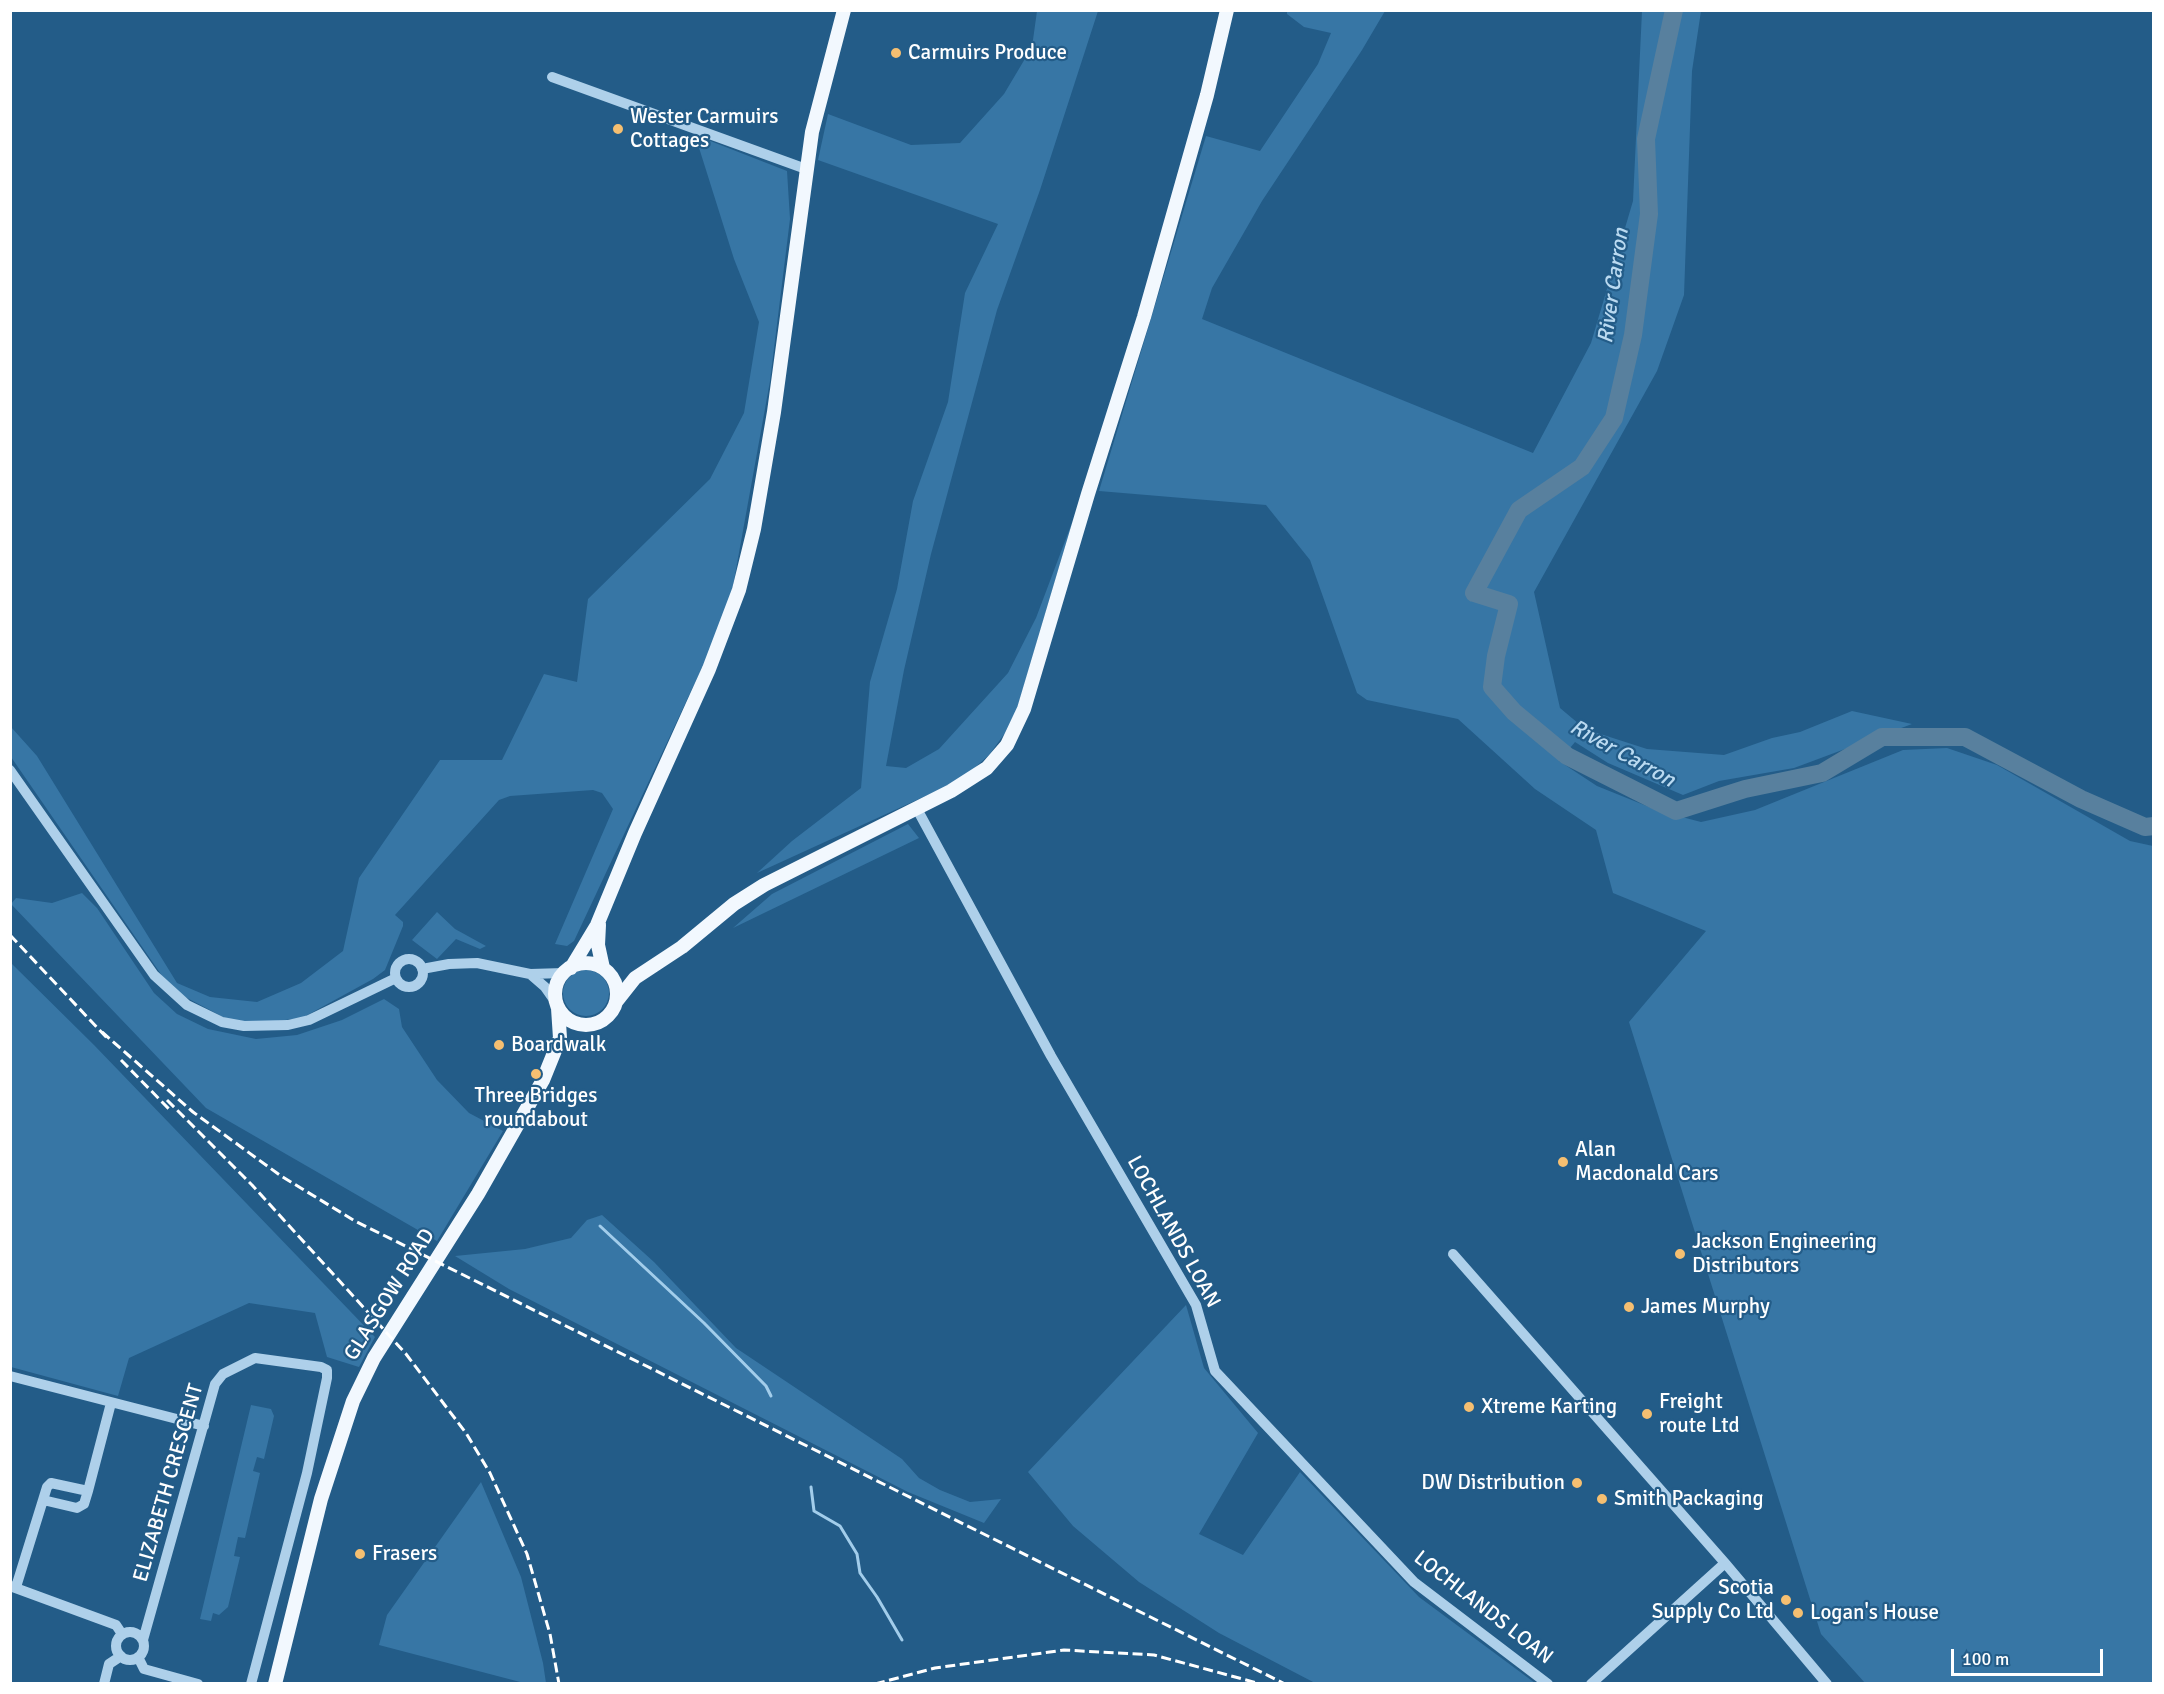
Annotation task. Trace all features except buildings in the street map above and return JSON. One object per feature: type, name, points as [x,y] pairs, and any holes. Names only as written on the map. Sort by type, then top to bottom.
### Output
[{"type":"main road","points":[[555,1053],[562,1031],[556,988],[602,914],[634,833],[709,669],[740,590],[754,529],[774,412],[806,169],[825,78],[844,10]]},
{"type":"main road","points":[[555,1053],[568,1036],[585,1025],[602,1021],[629,983],[734,904],[764,885],[917,809],[987,768],[1007,745],[1024,709],[1158,271],[1207,95],[1227,10]]},
{"type":"main road","points":[[602,914],[598,937],[605,970],[615,983],[616,1002]]},
{"type":"main road","points":[[567,970],[587,964],[605,970],[633,971],[658,963]]},
{"type":"main road","points":[[558,1006],[569,1020],[585,1025]]},
{"type":"main road","name":"GLASGOW ROAD","points":[[275,1683],[332,1459],[363,1378],[478,1194],[522,1118],[555,1053]]},
{"type":"street","points":[[552,77],[806,169]]},
{"type":"street","points":[[10,770],[154,975],[171,992],[196,1010],[222,1022],[244,1026],[288,1025],[309,1020],[396,978]]},
{"type":"street","name":"LOCHLANDS LOAN","points":[[917,809],[1051,1056],[1196,1305],[1215,1371],[1414,1582],[1548,1683]]},
{"type":"street","points":[[406,959],[414,960],[422,969],[421,978],[415,985],[402,985],[396,978],[397,966],[406,959]]},
{"type":"street","points":[[422,969],[449,964],[477,963],[530,974],[567,970]]},
{"type":"street","points":[[530,974],[545,987],[558,1006]]},
{"type":"street","points":[[1453,1254],[1725,1563],[1827,1683]]},
{"type":"street","name":"ELIZABETH CRESCENT","points":[[143,1640],[219,1379],[223,1374],[255,1358],[327,1370]]},
{"type":"street","name":"GLASGOW ROAD","points":[[251,1683],[307,1473],[327,1370]]},
{"type":"street","points":[[10,1376],[204,1426]]},
{"type":"street","points":[[43,1500],[77,1508],[84,1504],[111,1402]]},
{"type":"street","points":[[88,1491],[51,1483],[46,1487],[13,1586],[116,1625],[122,1634]]},
{"type":"street","points":[[1591,1683],[1725,1563]]},
{"type":"street","points":[[281,1571],[301,1577]]},
{"type":"street","points":[[132,1632],[143,1640],[143,1651],[138,1657],[128,1659],[121,1656],[116,1647],[122,1634],[132,1632]]},
{"type":"street","points":[[104,1683],[110,1664],[121,1656]]},
{"type":"street","points":[[138,1657],[144,1669],[198,1683]]},
{"type":"shaded area","points":[[1037,11],[1098,11],[1040,190],[997,310],[931,554],[904,670],[886,766],[906,768],[939,749],[1008,673],[1036,618],[1073,520],[1017,709],[1005,733],[989,755],[970,772],[943,788],[757,873],[792,841],[861,788],[870,682],[897,589],[913,501],[948,402],[965,293],[998,224],[818,160],[828,114],[911,145],[960,143],[1004,94],[1032,47]]},
{"type":"shaded area","points":[[1287,11],[1385,11],[1362,50],[1262,201],[1212,288],[1202,319],[1533,453],[1591,343],[1633,201],[1642,11],[1701,11],[1692,71],[1684,295],[1657,371],[1534,592],[1560,708],[1585,729],[1647,749],[1724,755],[1772,738],[1800,732],[1852,711],[1912,724],[1794,768],[1719,781],[1683,795],[1608,763],[1575,742],[1559,761],[1597,786],[1659,811],[1701,822],[1755,810],[1903,750],[1947,748],[1997,765],[2130,841],[2153,846],[2153,1683],[1865,1683],[1821,1634],[1629,1022],[1706,931],[1613,893],[1596,830],[1535,789],[1458,719],[1367,700],[1357,693],[1310,560],[1266,505],[1099,491],[1206,136],[1260,151],[1318,64],[1331,33],[1304,27],[1287,14]]},
{"type":"shaded area","points":[[695,135],[787,171],[790,219],[770,381],[731,597],[715,640],[574,941],[567,946],[555,944],[613,809],[602,793],[593,790],[510,796],[499,800],[395,915],[403,922],[403,926],[385,970],[373,979],[302,1018],[251,1024],[227,1019],[187,998],[167,983],[11,757],[11,727],[37,756],[177,983],[210,997],[257,1002],[301,983],[343,951],[359,878],[440,760],[502,760],[544,674],[577,682],[588,599],[710,479],[744,413],[759,322],[734,259]]},
{"type":"shaded area","points":[[908,824],[919,838],[733,928],[772,894]]},
{"type":"shaded area","points":[[82,893],[97,908],[154,993],[177,1014],[208,1029],[256,1039],[297,1035],[342,1020],[384,999],[399,1009],[402,1027],[437,1080],[469,1113],[503,1131],[437,1241],[206,1108],[11,904],[16,898],[52,903]]},
{"type":"shaded area","points":[[437,912],[455,929],[486,946],[480,949],[456,939],[437,959],[412,940]]},
{"type":"shaded area","points":[[11,963],[94,1045],[375,1337],[359,1367],[327,1357],[315,1313],[249,1303],[129,1358],[118,1396],[11,1367]]},
{"type":"shaded area","points":[[586,970],[602,977],[609,993],[602,1009],[586,1016],[570,1009],[563,993],[570,977]]},
{"type":"shaded area","points":[[602,1215],[654,1262],[736,1348],[902,1459],[919,1478],[940,1490],[970,1502],[1001,1499],[984,1523],[908,1492],[509,1289],[455,1256],[525,1249],[571,1238],[587,1220]]},
{"type":"shaded area","points":[[1186,1305],[1204,1368],[1258,1433],[1199,1534],[1243,1555],[1300,1472],[1419,1597],[1535,1683],[1315,1683],[1219,1633],[1139,1582],[1073,1526],[1028,1472]]},
{"type":"shaded area","points":[[251,1405],[271,1409],[274,1416],[264,1459],[257,1457],[253,1471],[260,1473],[245,1538],[238,1537],[234,1556],[240,1557],[228,1607],[219,1615],[213,1613],[211,1621],[200,1619]]},
{"type":"shaded area","points":[[481,1482],[521,1577],[546,1683],[524,1683],[379,1645],[387,1615]]},
{"type":"waterway","name":"River Carron","points":[[1674,10],[1646,139],[1649,214],[1633,335],[1614,418],[1582,467],[1519,510],[1474,593],[1509,604],[1496,656],[1492,687],[1514,712],[1567,756],[1676,811],[1745,789],[1822,773],[1882,737],[1965,737],[2081,799],[2145,827],[2154,826]]},
{"type":"waterway","points":[[600,1226],[704,1323],[766,1386],[771,1396]]},
{"type":"waterway","points":[[811,1487],[814,1511],[840,1526],[857,1554],[860,1573],[902,1640]]},
{"type":"railway","points":[[10,935],[107,1038]]},
{"type":"railway","points":[[102,1032],[193,1112],[281,1176],[355,1221],[1285,1684]]},
{"type":"railway","points":[[121,1060],[169,1109]]},
{"type":"railway","points":[[167,1100],[252,1185],[406,1354],[466,1433],[490,1473],[527,1554],[550,1634],[559,1684]]},
{"type":"railway","points":[[875,1684],[935,1668],[1064,1650],[1154,1655],[1261,1684]]},
{"type":"place","name":"Carmuirs Produce","points":[[896,53]]},
{"type":"place","name":"Wester Carmuirs Cottages","points":[[618,129]]},
{"type":"place","name":"Boardwalk","points":[[499,1045]]},
{"type":"place","name":"Three Bridges roundabout","points":[[536,1074]]},
{"type":"place","name":"Alan Macdonald Cars","points":[[1563,1162]]},
{"type":"place","name":"Jackson Engineering Distributors","points":[[1680,1254]]},
{"type":"place","name":"James Murphy","points":[[1629,1307]]},
{"type":"place","name":"Xtreme Karting","points":[[1469,1407]]},
{"type":"place","name":"Freight route Ltd","points":[[1647,1414]]},
{"type":"place","name":"DW Distribution","points":[[1577,1483]]},
{"type":"place","name":"Smith Packaging","points":[[1602,1499]]},
{"type":"place","name":"Frasers","points":[[360,1554]]},
{"type":"place","name":"Scotia Supply Co Ltd","points":[[1786,1600]]},
{"type":"place","name":"Logan's House","points":[[1798,1613]]}]
